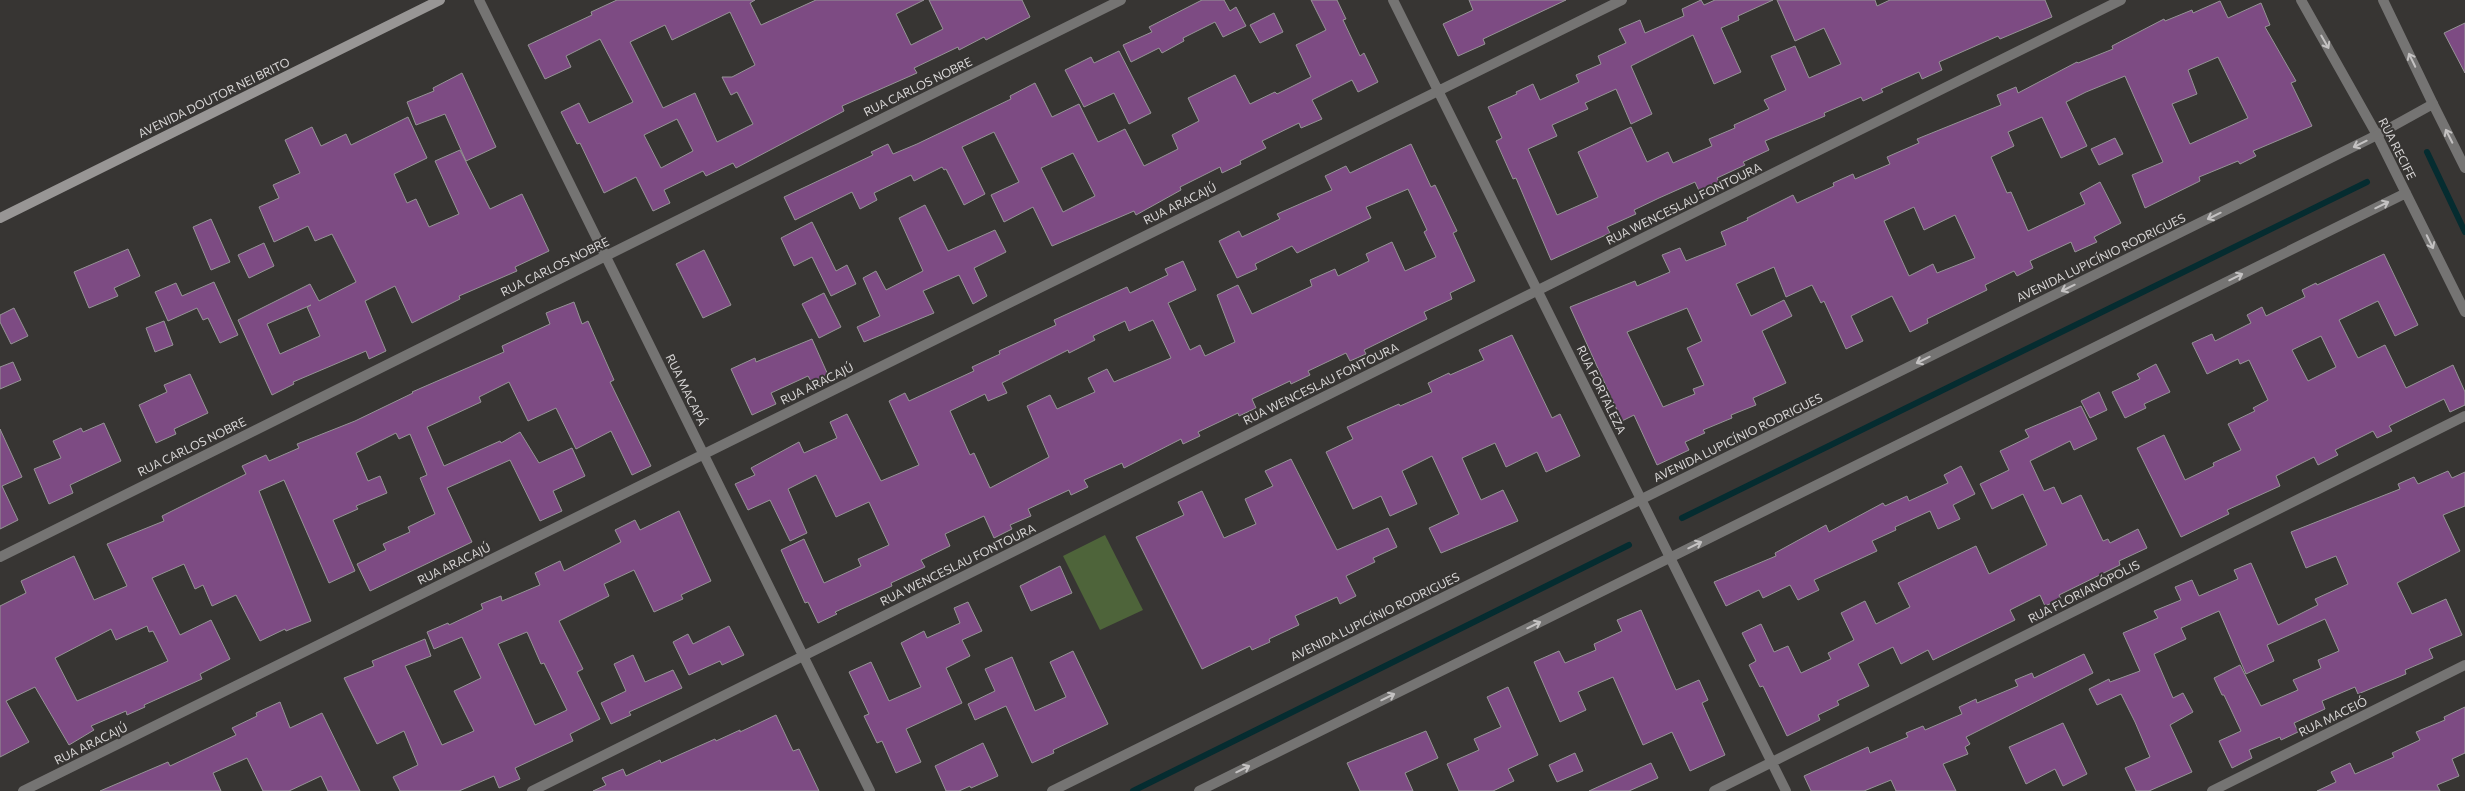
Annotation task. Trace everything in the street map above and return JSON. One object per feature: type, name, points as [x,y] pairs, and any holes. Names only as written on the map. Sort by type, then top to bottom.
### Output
[{"type":"main road","name":"AVENIDA DOUTOR NEI BRITO","points":[[0,218],[440,0]]},
{"type":"street","name":"RUA MACAPÁ","points":[[479,0],[870,791]]},
{"type":"street","name":"RUA CARLOS NOBRE","points":[[0,557],[1121,0]]},
{"type":"street","name":"RUA FORTALEZA","points":[[1393,0],[1786,791]]},
{"type":"street","name":"RUA ARACAJÚ","points":[[23,791],[1622,0]]},
{"type":"street","name":"RUA WENCESLAU FONTOURA","points":[[532,791],[2122,0]]},
{"type":"street","name":"RUA RECIFE","points":[[2301,0],[2377,135],[2465,312]]},
{"type":"street","points":[[2383,0],[2465,168]]},
{"type":"street","name":"AVENIDA LUPICÍNIO RODRIGUES","points":[[1052,791],[2377,135],[2433,104]]},
{"type":"street","points":[[1199,791],[2406,193]]},
{"type":"street","name":"RUA FLORIANÓPOLIS","points":[[1714,791],[2465,416]]},
{"type":"street","name":"RUA MACEIÓ","points":[[2212,791],[2465,665]]},
{"type":"green space","points":[[1105,535],[1143,610],[1100,630],[1063,556]]},
{"type":"building","points":[[617,0],[755,0],[750,3],[761,25],[816,0],[924,0],[896,14],[911,45],[943,29],[929,0],[1022,0],[1030,17],[986,40],[984,37],[959,50],[958,47],[914,68],[917,73],[842,106],[844,111],[736,168],[733,163],[706,176],[703,171],[664,190],[670,203],[653,211],[636,177],[604,193],[580,143],[577,144],[561,112],[579,103],[589,123],[633,102],[600,39],[566,56],[571,67],[545,79],[528,45],[592,15],[591,12]],"holes":[[[730,12],[755,65],[732,77],[722,77],[731,95],[737,92],[753,124],[717,142],[695,93],[663,108],[630,42],[665,25],[672,40]],[[677,119],[693,151],[661,168],[644,135]]]},
{"type":"building","points":[[1202,0],[1224,0],[1230,11],[1236,7],[1246,26],[1223,37],[1215,22],[1183,38],[1184,41],[1162,53],[1159,48],[1131,62],[1123,45],[1152,32],[1149,27]]},
{"type":"building","points":[[1311,0],[1337,0],[1346,19],[1343,20],[1360,56],[1364,53],[1378,82],[1358,92],[1352,80],[1312,100],[1322,119],[1301,128],[1299,123],[1262,141],[1266,148],[1240,161],[1241,164],[1222,173],[1220,167],[1180,187],[1181,190],[1136,215],[1134,211],[1052,246],[1033,207],[1004,222],[991,195],[1019,182],[994,132],[962,147],[985,194],[964,205],[946,169],[944,170],[942,167],[914,181],[911,175],[874,193],[877,200],[860,209],[852,192],[795,220],[784,197],[873,155],[871,152],[888,144],[893,154],[917,144],[1011,99],[1010,96],[1035,83],[1052,117],[1079,104],[1098,142],[1125,129],[1144,166],[1178,149],[1172,135],[1199,121],[1188,98],[1235,75],[1250,104],[1275,92],[1277,94],[1311,77],[1296,45],[1326,30]],"holes":[[[1073,153],[1095,196],[1063,212],[1041,168]]]},
{"type":"building","points":[[1469,0],[1566,0],[1483,39],[1485,44],[1458,56],[1443,24],[1473,10]]},
{"type":"building","points":[[1701,0],[1704,5],[1715,0],[1773,0],[1738,16],[1739,20],[1721,28],[1741,72],[1714,84],[1693,35],[1631,66],[1652,114],[1631,124],[1616,89],[1585,103],[1588,109],[1552,125],[1557,136],[1528,149],[1557,215],[1598,197],[1578,152],[1631,127],[1647,162],[1668,152],[1673,163],[1712,146],[1709,139],[1735,128],[1734,125],[1769,109],[1764,100],[1786,90],[1771,56],[1795,46],[1809,78],[1841,64],[1824,28],[1795,41],[1777,0],[1875,0],[1877,6],[1890,0],[2045,0],[2052,17],[2000,39],[1998,36],[1939,62],[1942,70],[1922,79],[1919,72],[1881,89],[1883,92],[1863,101],[1861,97],[1824,113],[1825,116],[1765,141],[1769,150],[1743,162],[1745,165],[1717,178],[1720,184],[1700,193],[1695,182],[1659,198],[1634,210],[1636,214],[1607,227],[1610,233],[1551,260],[1516,178],[1513,179],[1496,141],[1502,138],[1488,107],[1517,94],[1516,92],[1533,84],[1540,100],[1579,82],[1576,75],[1601,64],[1598,56],[1626,43],[1619,29],[1640,20],[1645,33],[1684,16],[1682,9]]},
{"type":"building","points":[[2220,1],[2228,18],[2261,3],[2270,25],[2265,27],[2296,81],[2291,83],[2312,126],[2253,151],[2256,156],[2240,164],[2238,161],[2199,177],[2200,181],[2145,208],[2132,175],[2163,162],[2125,76],[2086,92],[2066,102],[2087,146],[2061,158],[2042,117],[2008,132],[2014,146],[1991,157],[2007,193],[2011,192],[2028,231],[2085,204],[2080,193],[2100,182],[2121,223],[2094,237],[2097,242],[2075,252],[2071,242],[2030,261],[2033,268],[2017,276],[2014,271],[1985,285],[1987,290],[1927,319],[1928,323],[1910,332],[1892,296],[1851,316],[1863,341],[1846,349],[1824,301],[1821,303],[1812,285],[1786,297],[1774,267],[1736,284],[1751,316],[1784,300],[1792,316],[1762,331],[1786,383],[1753,398],[1756,405],[1731,415],[1732,418],[1703,430],[1705,433],[1685,442],[1689,450],[1657,465],[1634,415],[1622,421],[1570,307],[1635,281],[1637,286],[1670,272],[1662,255],[1680,248],[1686,261],[1726,245],[1721,232],[1748,220],[1747,218],[1793,195],[1797,203],[1834,186],[1833,183],[1853,174],[1855,179],[1890,164],[1887,157],[1919,143],[1917,139],[2001,105],[1997,95],[2016,87],[2018,93],[2077,62],[2113,49],[2112,46],[2164,19],[2165,21],[2192,10],[2193,13]],"holes":[[[2218,57],[2248,118],[2190,144],[2172,104],[2197,94],[2188,70]],[[1914,207],[1924,230],[1955,215],[1975,258],[1937,273],[1933,264],[1909,276],[1884,221]],[[1687,308],[1702,341],[1687,348],[1704,385],[1693,389],[1695,394],[1663,407],[1627,332]]]},
{"type":"building","points":[[1274,13],[1283,32],[1260,43],[1250,25]]},
{"type":"building","points":[[2465,23],[2465,73],[2444,33]]},
{"type":"building","points":[[1119,51],[1151,113],[1129,124],[1114,93],[1084,107],[1065,70],[1091,57],[1094,63]]},
{"type":"building","points":[[462,73],[496,147],[466,161],[445,114],[416,125],[407,102],[434,91],[433,88]]},
{"type":"building","points":[[408,117],[427,158],[394,174],[407,203],[416,199],[429,227],[459,214],[435,161],[460,150],[490,209],[522,194],[549,251],[515,267],[517,271],[459,296],[460,299],[412,323],[395,286],[365,301],[386,351],[369,359],[366,351],[293,382],[294,384],[272,395],[238,320],[310,284],[319,301],[356,282],[332,234],[315,241],[308,226],[274,242],[259,207],[279,198],[273,185],[300,173],[285,140],[312,127],[321,146],[346,134],[351,145]],"holes":[[[311,305],[307,307],[320,336],[280,354],[267,324]]]},
{"type":"building","points":[[2115,138],[2123,154],[2099,165],[2091,149]]},
{"type":"building","points":[[1411,144],[1431,187],[1435,185],[1457,231],[1453,233],[1475,281],[1450,293],[1452,299],[1424,312],[1427,319],[1364,350],[1366,354],[1350,361],[1346,353],[1308,371],[1310,375],[1291,384],[1290,381],[1252,399],[1256,408],[1239,416],[1238,413],[1198,432],[1200,436],[1183,444],[1181,439],[1124,468],[1122,463],[1084,480],[1088,487],[1071,495],[1069,490],[1028,509],[1031,516],[1010,525],[1012,529],[994,538],[984,516],[945,534],[950,546],[921,560],[925,567],[891,583],[892,586],[835,612],[837,614],[818,623],[808,602],[805,603],[781,550],[804,539],[824,583],[861,566],[858,559],[889,545],[869,502],[836,517],[816,475],[788,489],[807,533],[790,541],[770,500],[748,510],[735,484],[755,475],[751,468],[799,442],[804,453],[837,438],[830,422],[847,414],[881,481],[919,465],[889,401],[905,393],[909,401],[974,371],[972,367],[1000,354],[999,351],[1056,325],[1054,320],[1127,287],[1130,293],[1168,275],[1165,269],[1183,261],[1196,290],[1168,303],[1190,350],[1200,345],[1205,356],[1235,342],[1217,295],[1238,285],[1252,314],[1312,286],[1310,280],[1335,269],[1338,276],[1369,261],[1366,254],[1392,242],[1405,271],[1436,257],[1424,232],[1427,230],[1408,189],[1366,207],[1371,218],[1297,253],[1292,246],[1255,264],[1257,269],[1237,278],[1219,241],[1239,231],[1242,237],[1280,219],[1277,214],[1332,190],[1325,176],[1346,166],[1350,173]],"holes":[[[1153,320],[1171,358],[1114,382],[1107,369],[1088,378],[1095,392],[1057,409],[1050,395],[1027,406],[1049,457],[990,488],[974,453],[970,455],[950,411],[985,394],[988,401],[1007,393],[1002,383],[1068,350],[1069,353],[1095,340],[1093,336],[1125,321],[1129,331]]]},
{"type":"building","points":[[925,205],[948,251],[995,230],[1006,252],[974,268],[987,296],[973,304],[959,275],[923,291],[934,313],[864,342],[857,327],[880,316],[863,278],[876,271],[886,290],[923,271],[899,218]]},
{"type":"building","points":[[211,219],[230,262],[211,270],[193,227]]},
{"type":"building","points":[[812,222],[836,271],[847,265],[856,284],[831,296],[812,257],[794,266],[781,238]]},
{"type":"building","points":[[264,243],[274,266],[249,278],[238,255]]},
{"type":"building","points":[[128,249],[140,276],[114,288],[118,296],[89,308],[74,272]]},
{"type":"building","points":[[704,250],[731,305],[703,318],[676,264]]},
{"type":"building","points":[[2384,254],[2418,325],[2395,336],[2378,301],[2339,320],[2358,358],[2385,345],[2406,388],[2453,365],[2465,392],[2465,405],[2450,412],[2444,399],[2389,426],[2392,431],[2377,438],[2373,431],[2335,450],[2338,455],[2318,465],[2314,457],[2276,476],[2280,486],[2227,510],[2229,514],[2181,537],[2137,448],[2164,435],[2185,480],[2214,466],[2213,463],[2241,450],[2228,424],[2255,411],[2253,408],[2268,400],[2249,360],[2240,364],[2238,359],[2207,374],[2192,343],[2212,334],[2215,341],[2251,323],[2247,315],[2262,307],[2266,316],[2305,297],[2302,290],[2316,283],[2317,285]],"holes":[[[2321,336],[2336,367],[2308,381],[2292,350]]]},
{"type":"building","points":[[214,282],[238,335],[220,343],[208,318],[203,320],[197,308],[168,321],[155,292],[176,283],[182,296]]},
{"type":"building","points":[[824,293],[841,327],[819,338],[802,304]]},
{"type":"building","points":[[574,302],[582,324],[588,321],[614,380],[610,382],[651,466],[632,475],[611,431],[576,449],[556,408],[528,421],[509,382],[479,397],[481,402],[427,427],[444,466],[500,441],[501,443],[520,432],[539,463],[572,448],[585,476],[553,491],[562,511],[540,521],[510,460],[447,488],[472,542],[370,591],[357,564],[386,550],[383,544],[410,532],[408,527],[435,514],[420,478],[427,475],[410,434],[399,439],[396,433],[356,453],[368,481],[380,476],[387,493],[356,506],[358,509],[333,520],[355,571],[329,583],[284,480],[259,491],[311,621],[286,631],[285,629],[260,641],[236,595],[212,606],[203,585],[195,589],[184,564],[152,578],[180,635],[211,620],[230,659],[200,674],[202,679],[144,705],[145,707],[127,715],[126,711],[91,726],[94,730],[69,745],[35,687],[6,701],[29,742],[0,757],[0,606],[26,593],[21,581],[74,556],[94,600],[127,586],[107,544],[164,521],[162,516],[246,474],[242,466],[266,455],[269,461],[299,448],[297,444],[355,421],[412,392],[504,352],[502,346],[550,324],[546,313]],"holes":[[[147,626],[149,632],[153,631],[168,661],[77,701],[55,658],[111,629],[116,640]]]},
{"type":"building","points":[[14,308],[28,336],[11,344],[0,322],[0,315]]},
{"type":"building","points":[[164,321],[173,345],[155,352],[146,328]]},
{"type":"building","points":[[1512,335],[1552,418],[1560,414],[1580,456],[1546,472],[1537,452],[1506,467],[1495,443],[1462,458],[1481,500],[1503,490],[1518,521],[1441,553],[1429,528],[1459,514],[1432,456],[1402,471],[1417,504],[1390,516],[1381,496],[1353,509],[1326,452],[1353,439],[1347,427],[1432,392],[1428,383],[1484,360],[1479,350]]},
{"type":"building","points":[[812,339],[828,375],[812,383],[808,376],[771,393],[776,404],[752,415],[731,369],[755,358],[756,362]]},
{"type":"building","points":[[13,362],[21,380],[0,389],[0,367]]},
{"type":"building","points":[[2156,364],[2170,392],[2144,404],[2146,408],[2125,418],[2112,392],[2140,379],[2137,374]]},
{"type":"building","points":[[190,374],[208,413],[174,429],[176,434],[156,443],[139,405],[167,392],[164,385]]},
{"type":"building","points":[[2099,392],[2107,410],[2090,418],[2081,401]]},
{"type":"building","points":[[2081,406],[2097,439],[2074,450],[2070,441],[2030,461],[2044,491],[2054,487],[2062,504],[2081,495],[2103,541],[2108,539],[2110,543],[2138,529],[2147,548],[2119,561],[2120,565],[2059,595],[2061,599],[2045,606],[2040,595],[2010,610],[2015,620],[1933,660],[1928,650],[1901,664],[1893,647],[1858,664],[1869,686],[1837,701],[1839,705],[1818,715],[1820,720],[1787,736],[1763,686],[1760,687],[1749,665],[1756,661],[1742,633],[1761,624],[1774,652],[1788,646],[1801,673],[1831,659],[1828,653],[1854,640],[1841,613],[1865,601],[1876,624],[1910,607],[1898,583],[1976,546],[1989,574],[2047,545],[2023,494],[1992,509],[1980,484],[2009,470],[2000,451],[2029,437],[2025,430]]},
{"type":"building","points":[[104,423],[121,461],[70,485],[73,493],[49,504],[34,469],[61,458],[53,441],[81,428],[83,432]]},
{"type":"building","points":[[0,429],[22,477],[2,486],[18,520],[0,529]]},
{"type":"building","points":[[1291,459],[1337,550],[1388,528],[1397,547],[1373,558],[1375,562],[1346,576],[1356,596],[1340,604],[1337,597],[1295,616],[1299,625],[1269,639],[1270,642],[1252,650],[1250,646],[1202,669],[1136,537],[1184,515],[1178,502],[1202,491],[1224,538],[1256,524],[1245,499],[1273,486],[1265,471]]},
{"type":"building","points":[[1961,466],[1975,494],[1953,505],[1960,519],[1938,529],[1930,511],[1895,527],[1896,530],[1872,541],[1877,551],[1814,580],[1819,590],[1798,600],[1790,585],[1763,598],[1759,590],[1726,606],[1714,582],[1776,556],[1775,553],[1826,525],[1829,532],[1883,503],[1885,506],[1907,496],[1909,501],[1948,483],[1944,475]]},
{"type":"building","points":[[2448,471],[2452,478],[2465,472],[2465,506],[2443,515],[2460,551],[2397,583],[2412,614],[2446,599],[2462,635],[2429,649],[2433,658],[2405,670],[2406,674],[2358,694],[2355,687],[2322,701],[2325,709],[2294,723],[2298,732],[2281,740],[2280,737],[2249,750],[2252,758],[2232,768],[2219,741],[2241,731],[2214,678],[2240,665],[2261,706],[2298,690],[2293,680],[2321,668],[2318,660],[2339,651],[2325,619],[2267,645],[2274,661],[2246,674],[2219,611],[2181,628],[2186,639],[2154,654],[2173,698],[2183,693],[2193,712],[2170,725],[2192,772],[2149,791],[2136,791],[2125,768],[2150,757],[2135,722],[2121,694],[2097,705],[2089,689],[2109,679],[2110,682],[2140,671],[2123,633],[2158,618],[2154,611],[2181,600],[2175,587],[2192,580],[2199,596],[2238,579],[2234,570],[2251,563],[2278,625],[2318,605],[2315,599],[2348,584],[2336,556],[2306,568],[2291,532],[2400,489],[2398,484],[2414,477],[2418,484]]},
{"type":"building","points":[[679,511],[711,581],[681,595],[683,599],[654,612],[634,570],[604,584],[609,596],[559,621],[583,669],[577,672],[600,719],[570,734],[573,741],[515,768],[520,779],[499,788],[494,776],[459,791],[400,791],[393,777],[418,765],[404,731],[377,744],[344,678],[374,666],[372,661],[425,639],[431,656],[405,666],[442,745],[474,731],[454,691],[481,678],[462,637],[434,649],[427,632],[448,623],[449,625],[483,609],[481,604],[501,596],[502,601],[540,585],[535,573],[560,561],[564,571],[621,542],[615,530],[635,520],[640,530]],"holes":[[[527,632],[541,664],[544,663],[567,710],[535,725],[498,644]]]},
{"type":"building","points":[[1060,566],[1072,593],[1031,611],[1020,586]]},
{"type":"building","points":[[968,602],[982,631],[962,640],[970,656],[946,668],[962,703],[906,729],[921,762],[896,773],[882,741],[877,743],[864,716],[869,714],[849,672],[871,662],[889,701],[921,687],[901,643],[924,631],[927,638],[960,623],[954,608]]},
{"type":"building","points":[[1641,610],[1676,690],[1699,680],[1708,700],[1702,703],[1725,755],[1690,771],[1672,732],[1643,745],[1613,677],[1578,692],[1586,710],[1560,722],[1534,662],[1559,651],[1565,663],[1596,650],[1594,644],[1622,631],[1617,620]]},
{"type":"building","points":[[729,626],[744,655],[722,665],[720,661],[689,675],[673,642],[688,634],[693,644]]},
{"type":"building","points":[[1073,651],[1108,724],[1053,750],[1054,753],[1032,763],[1006,706],[975,720],[968,704],[995,691],[985,669],[1012,657],[1035,711],[1066,697],[1050,662]]},
{"type":"building","points":[[2084,654],[2093,673],[1966,737],[1970,744],[1965,747],[1968,754],[1943,764],[1956,791],[1896,791],[1891,780],[1864,791],[1811,791],[1804,776],[1868,747],[1870,753],[1908,737],[1906,733],[1923,726],[1925,730],[1962,714],[1959,707],[1976,699],[1977,703],[2018,686],[2015,680],[2032,673],[2034,678]]},
{"type":"building","points":[[633,655],[645,682],[673,670],[682,688],[629,712],[631,715],[611,724],[601,703],[626,691],[614,664]]},
{"type":"building","points":[[1508,687],[1538,755],[1508,769],[1514,781],[1493,791],[1459,791],[1447,764],[1479,750],[1474,739],[1501,727],[1487,697]]},
{"type":"building","points":[[280,702],[290,728],[322,713],[360,791],[328,791],[321,776],[289,791],[263,791],[247,758],[213,773],[221,791],[100,791],[168,762],[170,766],[236,735],[232,728],[257,716],[256,713]]},
{"type":"building","points":[[2465,707],[2465,753],[2452,759],[2459,776],[2437,785],[2440,791],[2317,791],[2336,782],[2331,772],[2350,763],[2355,774],[2394,757],[2392,753],[2420,740],[2416,732],[2445,720],[2444,717]]},
{"type":"building","points":[[776,715],[793,751],[799,749],[819,791],[593,791],[606,785],[602,778],[623,769],[626,776],[660,760],[661,763],[715,739],[716,741],[740,730],[740,732]]},
{"type":"building","points":[[2063,723],[2087,774],[2063,786],[2055,769],[2026,784],[2009,747]]},
{"type":"building","points":[[1426,731],[1438,758],[1405,773],[1413,791],[1360,791],[1347,763]]},
{"type":"building","points":[[983,743],[998,776],[971,788],[970,786],[959,791],[946,791],[935,766]]},
{"type":"building","points":[[1575,753],[1583,771],[1557,782],[1549,765]]},
{"type":"building","points":[[1651,763],[1658,778],[1629,791],[1589,791]]},
{"type":"waterway","points":[[2427,152],[2465,232]]},
{"type":"waterway","points":[[1682,518],[2367,182]]},
{"type":"waterway","points":[[1133,791],[1629,545]]}]
